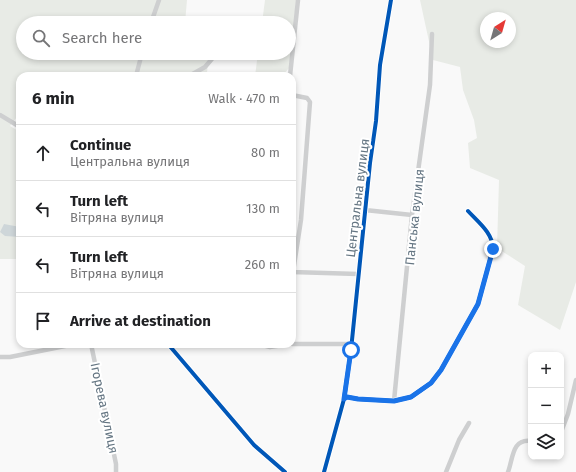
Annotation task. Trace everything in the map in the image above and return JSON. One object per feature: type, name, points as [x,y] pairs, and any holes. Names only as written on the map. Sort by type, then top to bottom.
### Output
[{"type":"street","points":[[153,16],[159,0]]},
{"type":"street","points":[[296,19],[298,0]]},
{"type":"street","name":"Центральна вулиця","points":[[324,472],[344,399],[376,121],[380,65],[391,0]]},
{"type":"street","name":"Панська вулиця","points":[[394,401],[412,215],[430,85],[432,34]]},
{"type":"street","points":[[137,72],[140,60]]},
{"type":"street","points":[[196,72],[205,67],[211,60]]},
{"type":"street","points":[[290,72],[292,60]]},
{"type":"street","points":[[296,96],[307,98],[310,102],[296,250]]},
{"type":"street","points":[[0,115],[16,125]]},
{"type":"street","points":[[365,210],[412,215]]},
{"type":"street","points":[[344,399],[347,397],[394,401],[411,397],[431,383],[441,370],[478,304],[493,249],[493,242],[484,228],[468,211]]},
{"type":"street","points":[[296,272],[358,274]]},
{"type":"street","points":[[296,344],[351,344]]},
{"type":"street","points":[[0,357],[10,357],[55,348]]},
{"type":"street","name":"Ігорева вулиця","points":[[92,348],[116,464],[116,472]]},
{"type":"street","points":[[171,348],[254,445],[285,472]]},
{"type":"street","points":[[564,424],[576,380]]},
{"type":"street","points":[[446,472],[459,440],[469,423]]},
{"type":"street","points":[[508,472],[514,448],[522,441],[528,441]]},
{"type":"shaded area","points":[[0,0],[159,0],[153,16],[16,16],[16,60],[208,60],[207,72],[16,72],[16,118],[10,126],[16,130],[16,259],[0,259]]},
{"type":"shaded area","points":[[160,0],[187,0],[186,16],[154,16]]},
{"type":"shaded area","points":[[265,0],[296,0],[295,16],[263,16]]},
{"type":"shaded area","points":[[420,0],[576,0],[576,282],[560,330],[518,305],[525,266],[497,248],[499,180],[470,168],[468,143],[477,138],[474,120],[463,90],[460,67],[433,60]]},
{"type":"shaded area","points":[[257,60],[291,60],[290,67],[286,72],[256,72]]},
{"type":"shaded area","points":[[4,224],[16,226],[16,237],[5,236],[0,232]]},
{"type":"cycle path","points":[[344,399],[351,350],[370,163],[376,121],[380,65],[391,0]]},
{"type":"cycle path","points":[[324,472],[344,399],[347,397],[394,401],[411,397],[431,383],[441,370],[478,304],[493,249],[488,233],[468,211]]},
{"type":"cycle path","points":[[171,348],[254,445],[285,472]]},
{"type":"route","points":[[351,350],[344,399],[347,397],[377,401],[394,401],[411,397],[421,391],[431,383],[441,370],[478,304],[493,249]]}]
